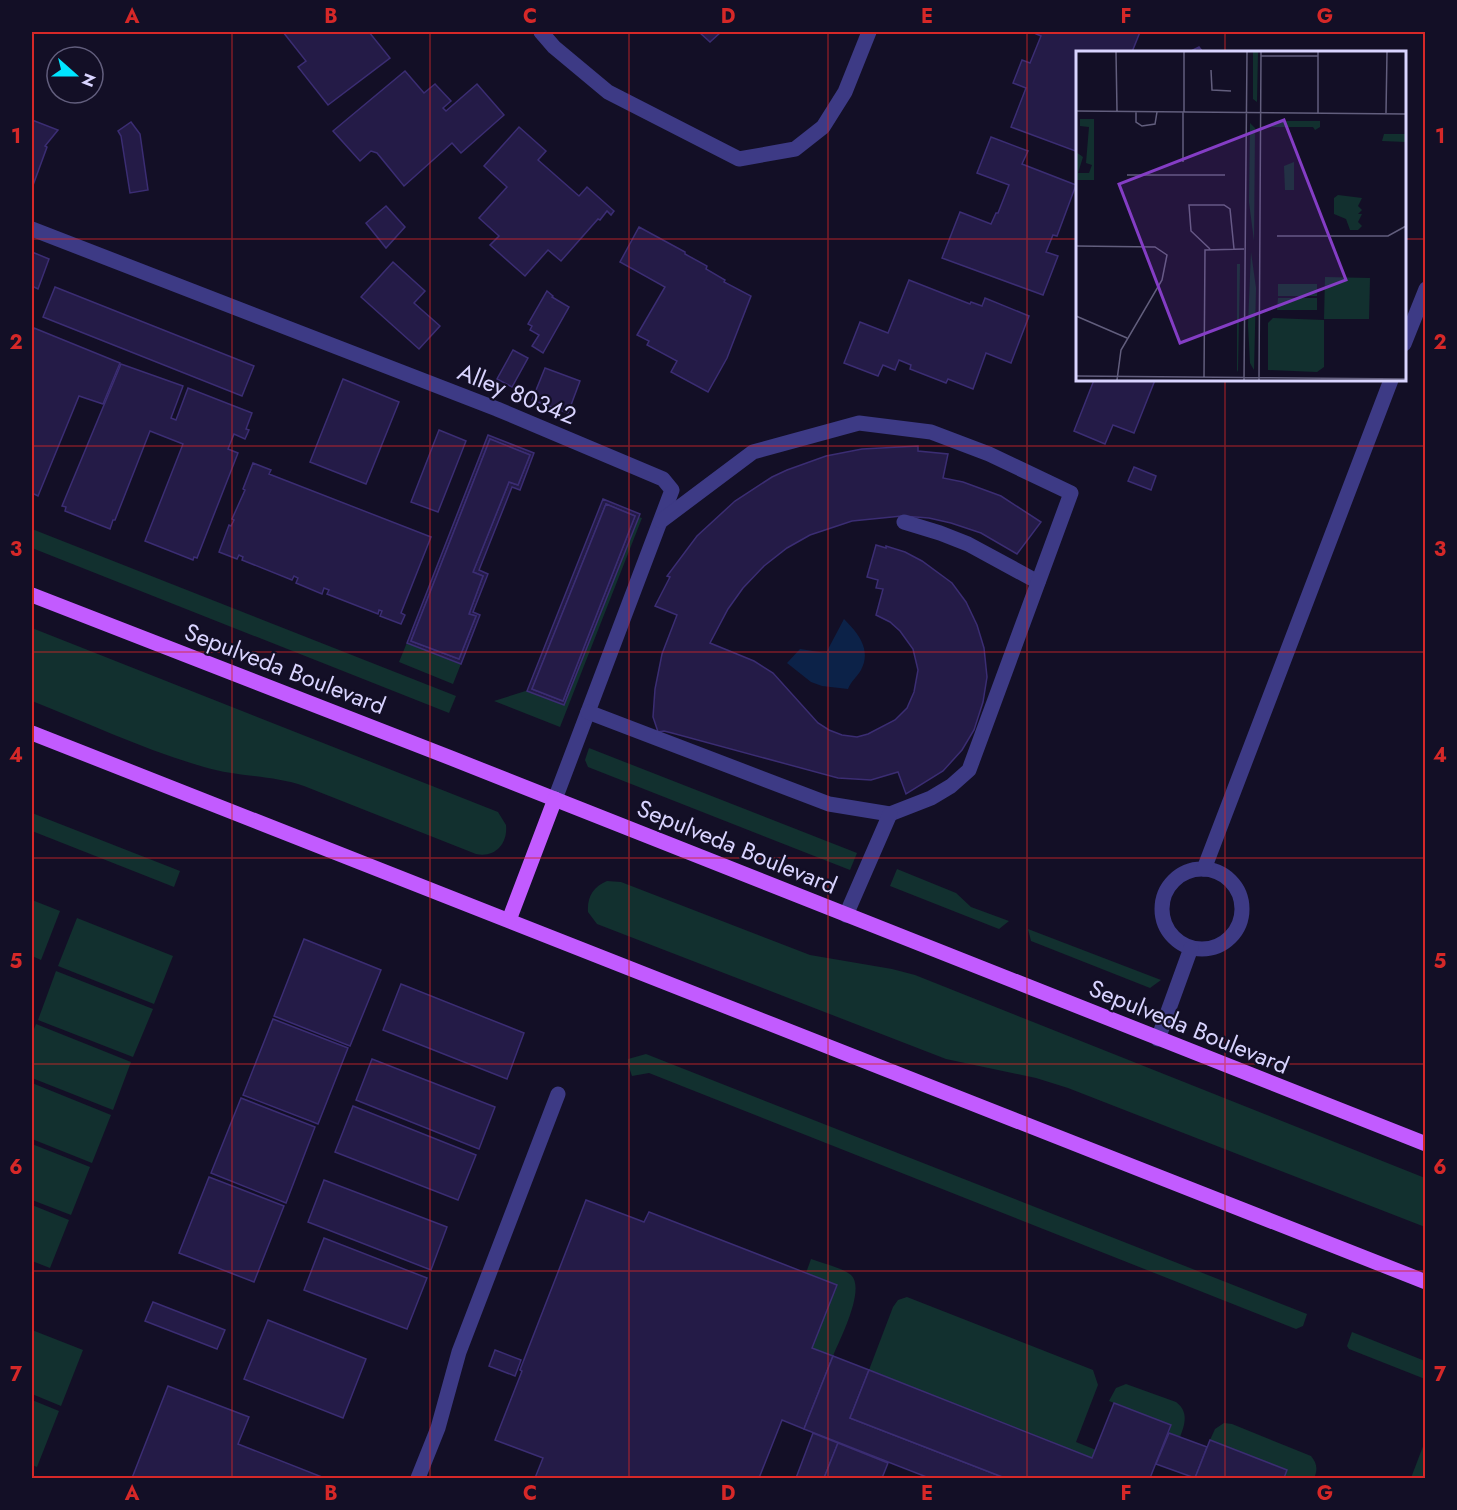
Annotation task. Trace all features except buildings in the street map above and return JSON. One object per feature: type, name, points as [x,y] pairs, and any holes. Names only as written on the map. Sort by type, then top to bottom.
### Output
[{"type":"main road","name":"Sepulveda Boulevard","points":[[32,595],[555,799],[1425,1144]]},
{"type":"main road","points":[[32,733],[1425,1282]]},
{"type":"main road","points":[[509,920],[555,799]]},
{"type":"street","points":[[541,32],[554,47],[608,92],[739,159],[795,149],[823,127],[845,92],[869,32]]},
{"type":"street","name":"Alley 80342","points":[[32,229],[496,409],[663,479],[672,490],[555,799]]},
{"type":"street","points":[[1406,339],[1425,289]]},
{"type":"street","points":[[1204,868],[1391,381]]},
{"type":"street","points":[[588,712],[829,804],[890,814],[931,798],[951,786],[969,770],[1071,493],[989,454],[931,432],[859,423],[753,452],[661,520]]},
{"type":"street","points":[[904,522],[968,544],[1038,582]]},
{"type":"street","points":[[846,915],[890,814]]},
{"type":"street","points":[[1204,868],[1229,878],[1238,890],[1242,902],[1242,916],[1237,929],[1228,940],[1216,947],[1204,950],[1191,948],[1179,943],[1170,934],[1164,922],[1163,897],[1169,885],[1179,876],[1190,870],[1204,868]]},
{"type":"street","points":[[1158,1039],[1191,948]]},
{"type":"street","points":[[418,1479],[438,1428],[459,1352],[558,1094]]},
{"type":"green space","points":[[635,516],[642,518],[560,727],[494,701],[532,689]]},
{"type":"green space","points":[[32,529],[456,696],[449,713],[32,548]]},
{"type":"green space","points":[[32,628],[498,812],[506,825],[505,838],[494,852],[476,854],[304,786],[292,782],[229,773],[182,760],[32,701]]},
{"type":"green space","points":[[474,631],[453,684],[399,662],[408,640],[459,659]]},
{"type":"green space","points":[[589,748],[857,853],[850,870],[588,767],[585,760]]},
{"type":"green space","points":[[32,813],[180,871],[174,887],[32,831]]},
{"type":"green space","points":[[897,869],[956,893],[971,907],[1009,921],[999,929],[890,886]]},
{"type":"green space","points":[[607,881],[621,882],[810,955],[915,975],[1425,1178],[1425,1227],[1068,1088],[1036,1078],[946,1059],[597,924],[588,912],[589,902],[595,889]]},
{"type":"green space","points":[[32,900],[60,911],[41,960],[32,956]]},
{"type":"green space","points":[[77,918],[173,956],[154,1004],[58,966]]},
{"type":"green space","points":[[1028,929],[1161,980],[1150,988],[1031,941]]},
{"type":"green space","points":[[56,971],[153,1009],[133,1057],[38,1020]]},
{"type":"green space","points":[[36,1024],[131,1062],[113,1110],[32,1078],[32,1034]]},
{"type":"green space","points":[[646,1054],[1307,1314],[1303,1326],[1296,1329],[649,1073],[632,1076],[628,1059]]},
{"type":"green space","points":[[32,1083],[111,1115],[92,1163],[32,1139]]},
{"type":"green space","points":[[32,1144],[90,1167],[71,1215],[32,1200]]},
{"type":"green space","points":[[32,1205],[69,1220],[50,1268],[32,1261]]},
{"type":"green space","points":[[811,1259],[843,1270],[851,1275],[855,1282],[854,1302],[833,1356],[812,1348],[806,1273]]},
{"type":"green space","points":[[907,1297],[1093,1370],[1098,1385],[1076,1442],[1096,1450],[1092,1458],[869,1370],[893,1307],[898,1300]]},
{"type":"green space","points":[[32,1330],[83,1350],[61,1406],[32,1394]]},
{"type":"green space","points":[[1352,1332],[1425,1361],[1425,1379],[1349,1349],[1347,1346]]},
{"type":"green space","points":[[1126,1384],[1176,1402],[1183,1410],[1185,1418],[1180,1437],[1169,1433],[1171,1425],[1109,1401],[1116,1388]]},
{"type":"green space","points":[[32,1400],[59,1411],[37,1467],[32,1465]]},
{"type":"green space","points":[[1224,1423],[1232,1424],[1311,1456],[1316,1467],[1314,1478],[1284,1478],[1287,1471],[1210,1440],[1215,1429]]},
{"type":"green space","points":[[1425,1441],[1425,1478],[1411,1478]]},
{"type":"water","points":[[844,619],[862,642],[865,656],[861,670],[848,689],[822,686],[811,682],[787,663],[800,649],[826,653]]}]
